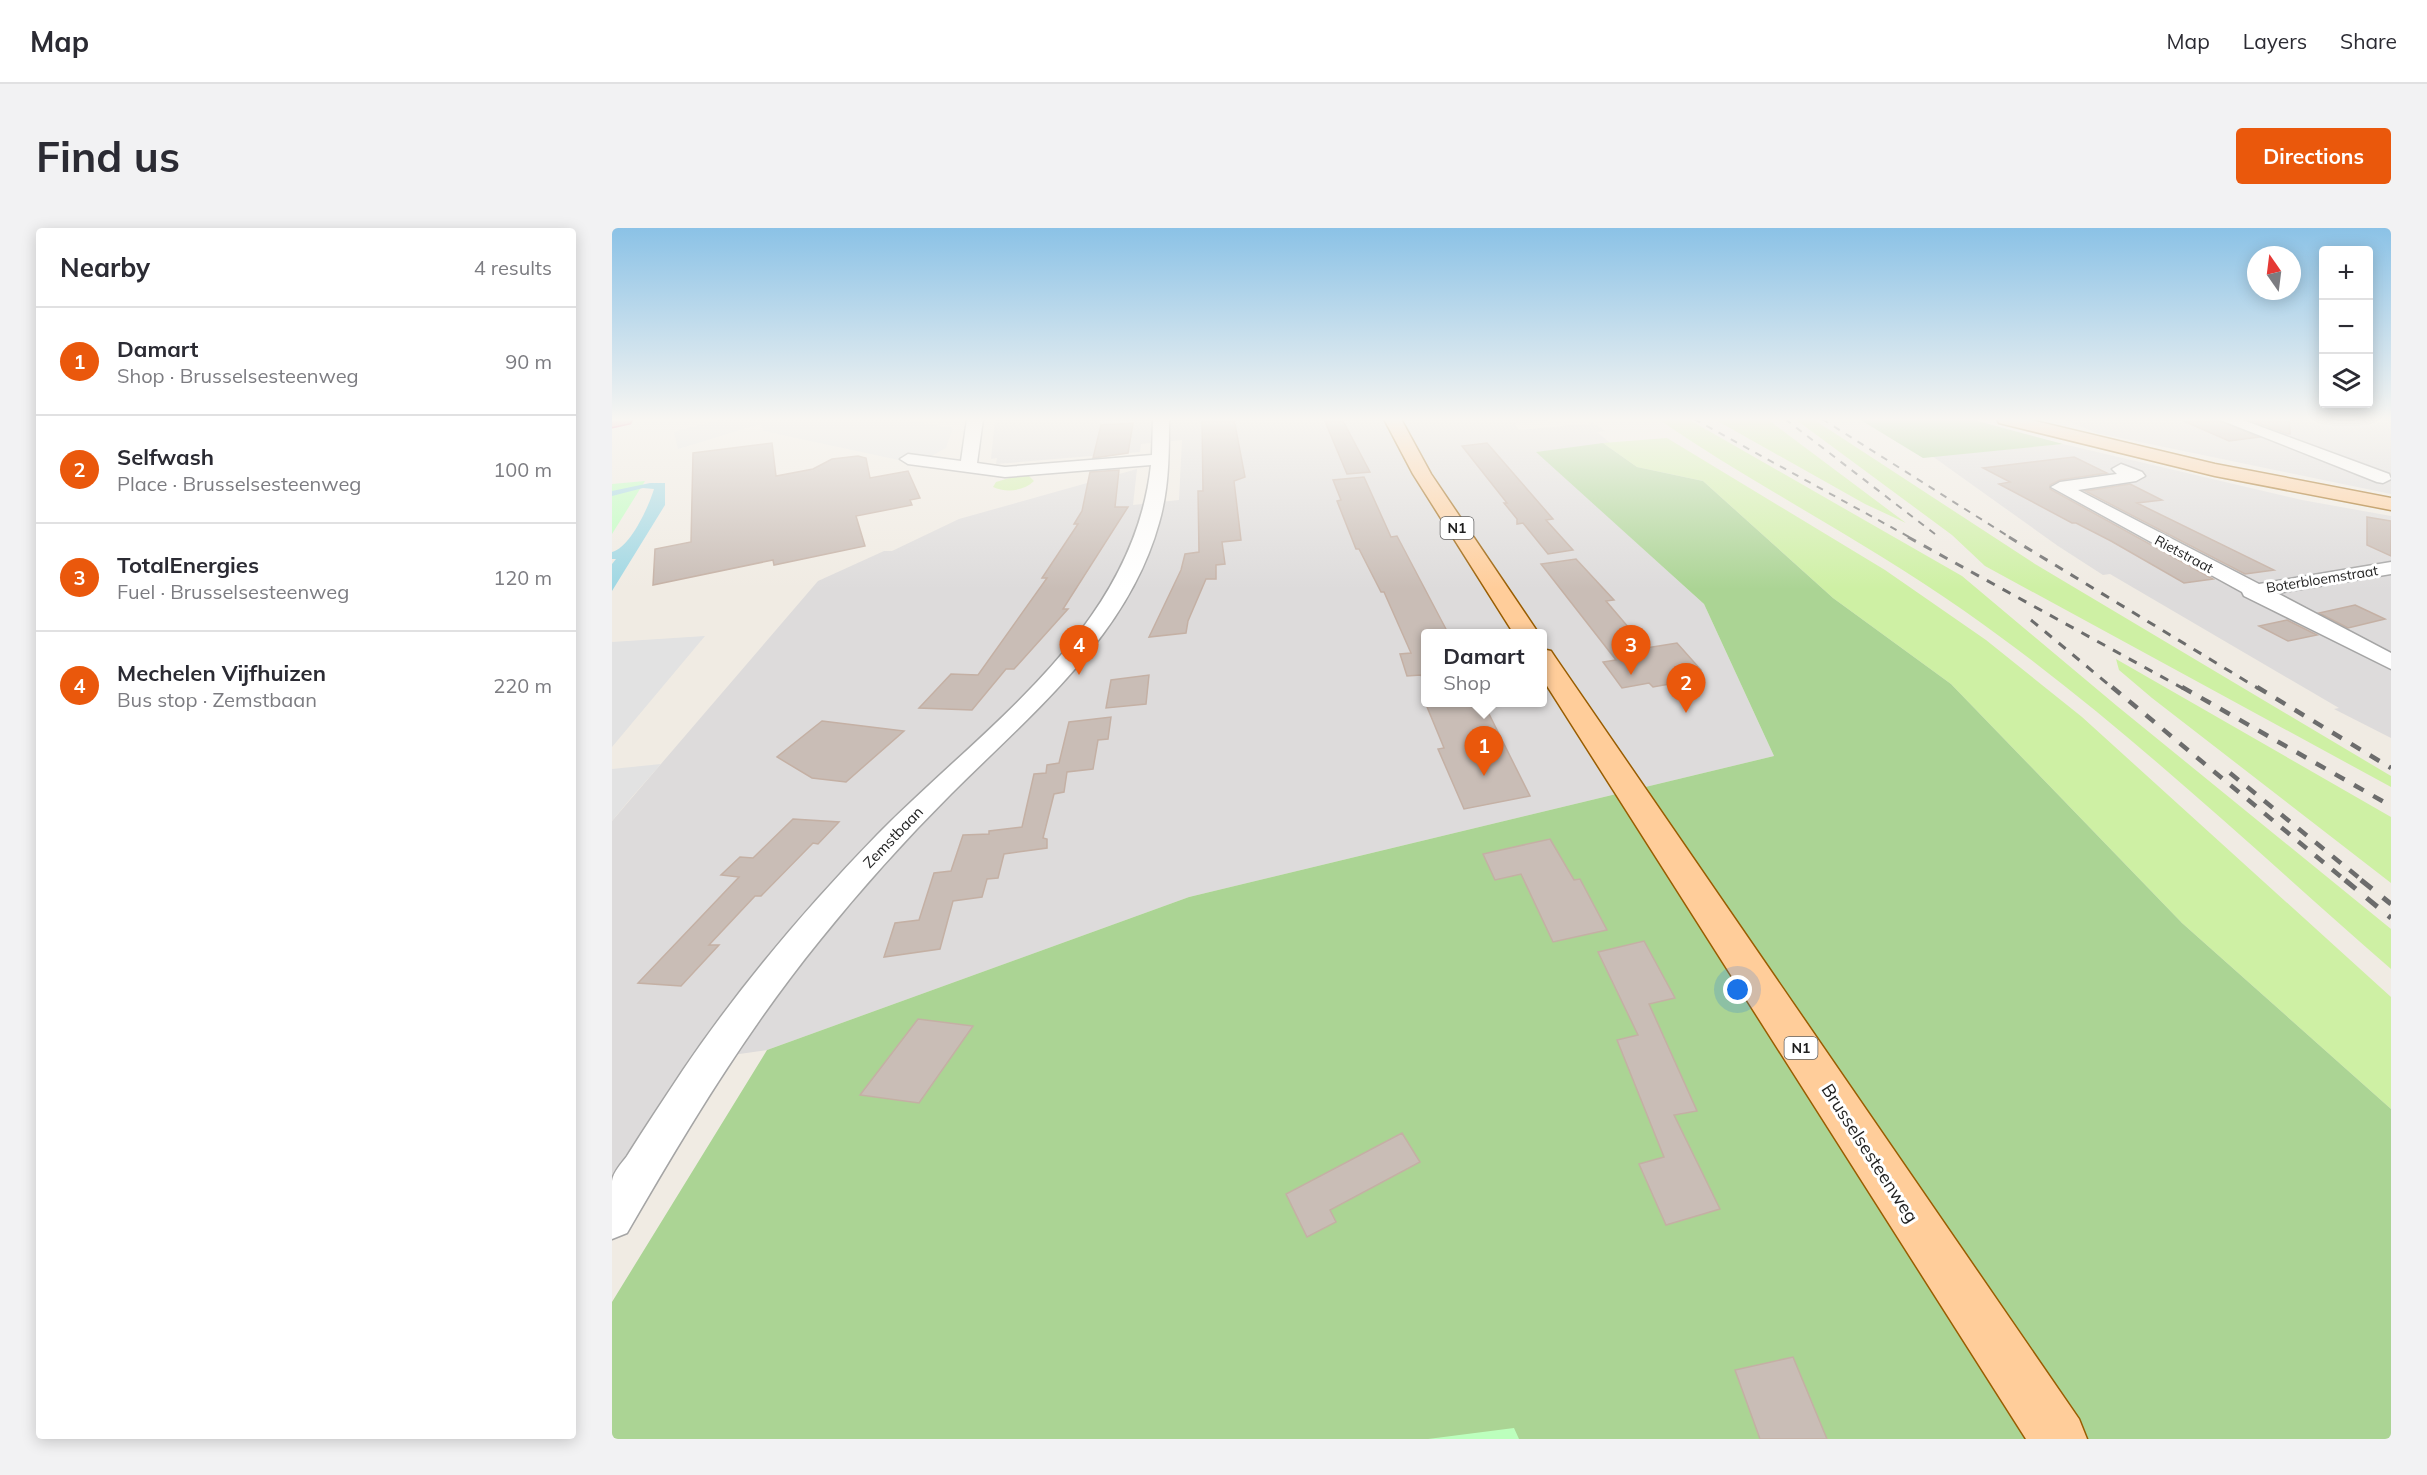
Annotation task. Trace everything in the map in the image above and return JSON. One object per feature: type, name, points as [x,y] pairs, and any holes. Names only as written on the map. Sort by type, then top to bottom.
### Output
[{"type":"main road","name":"N1","points":[[1423,476],[1524,629]]},
{"type":"main road","points":[[2244,476],[2391,504]]},
{"type":"main road","name":"Brusselsesteenweg","points":[[1547,665],[2059,1439]]},
{"type":"street","name":"Zemstbaan","points":[[612,1218],[689,1096],[779,965],[877,852],[1041,689],[1102,618],[1129,573],[1145,538],[1157,493],[1159,476]]},
{"type":"street","name":"Rietstraat","points":[[2135,476],[2060,487],[2252,591],[2391,662]]},
{"type":"street","points":[[2376,476],[2383,478]]},
{"type":"street","name":"Boterbloemstraat","points":[[2252,591],[2391,568]]},
{"type":"street","name":"Boterbloemstraat","points":[[2278,604],[2391,585]]},
{"type":"shaded area","points":[[1114,476],[1136,476],[1133,505],[1179,500],[1180,476],[1563,476],[1704,604],[1774,756],[1189,897],[767,1050],[690,1061],[612,1178],[612,821],[818,581],[884,551],[892,551],[959,519]]},
{"type":"shaded area","points":[[1959,476],[2197,476],[2302,500],[2391,516],[2391,738],[2334,709],[2339,708],[2110,574],[2103,575]]},
{"type":"shaded area","points":[[2302,476],[2391,476],[2391,494]]},
{"type":"shaded area","points":[[705,636],[612,747],[612,642]]},
{"type":"shaded area","points":[[661,764],[631,798],[612,821],[612,769]]},
{"type":"green space","points":[[1016,476],[1029,476],[1034,481],[1015,490],[993,487],[996,482]]},
{"type":"green space","points":[[1562,476],[1677,476],[1703,481],[1833,598],[1951,684],[2182,923],[2391,1109],[2391,1439],[612,1439],[612,1302],[767,1050],[1189,897],[1774,756],[1704,604]]},
{"type":"green space","points":[[1677,476],[1729,476],[1885,570],[1986,640],[2082,717],[2391,997],[2391,1109],[2182,923],[1951,684],[1833,598],[1703,481]]},
{"type":"green space","points":[[1747,476],[1787,476],[1962,576],[2117,706],[2391,929],[2391,969],[2182,784],[2075,694],[1963,610],[1850,537]]},
{"type":"green space","points":[[1814,476],[1843,476],[1906,523],[1865,504]]},
{"type":"green space","points":[[1871,476],[1900,476],[2035,564],[2391,776],[2391,787],[1985,566],[1952,535]]},
{"type":"green space","points":[[645,481],[612,534],[612,484]]},
{"type":"green space","points":[[2116,659],[2391,817],[2391,883],[2152,698],[2119,670]]},
{"type":"green space","points":[[1514,1428],[1519,1439],[1428,1439]]},
{"type":"water","points":[[650,483],[665,483],[665,505],[612,591],[612,564],[616,559],[612,559],[612,552],[619,549],[632,535],[654,489],[643,488],[612,496],[612,491]]},
{"type":"building","points":[[692,476],[870,476],[870,478],[910,476],[920,498],[910,500],[912,505],[856,516],[865,546],[774,565],[773,560],[653,585],[655,549],[691,542]]},
{"type":"building","points":[[1089,476],[1118,476],[1115,507],[1128,507],[1063,609],[1068,609],[1014,669],[1006,669],[972,710],[919,708],[951,674],[978,675],[1047,578],[1042,578],[1078,524],[1074,524],[1082,511]]},
{"type":"building","points":[[1203,476],[1245,476],[1234,481],[1241,540],[1222,542],[1225,564],[1216,565],[1216,579],[1206,579],[1188,621],[1186,633],[1149,637],[1181,570],[1185,554],[1199,552],[1198,491],[1203,491]]},
{"type":"building","points":[[1485,476],[1515,476],[1553,519],[1546,520],[1573,550],[1548,554],[1523,523],[1517,524],[1517,519],[1504,503],[1507,503]]},
{"type":"building","points":[[1997,476],[2090,476],[2060,480],[2050,485],[2050,489],[2213,579],[2184,583],[2111,541],[1999,484],[2010,482]]},
{"type":"building","points":[[1364,477],[1391,537],[1397,536],[1446,629],[1421,629],[1421,675],[1407,676],[1400,654],[1411,653],[1384,592],[1381,592],[1359,549],[1356,549],[1337,501],[1341,500],[1333,480]]},
{"type":"building","points":[[2130,484],[2162,500],[2137,503],[2274,570],[2245,574],[2085,491]]},
{"type":"building","points":[[2367,517],[2391,521],[2391,556],[2367,545]]},
{"type":"building","points":[[1576,559],[1614,600],[1606,601],[1646,648],[1677,643],[1701,670],[1696,671],[1703,678],[1653,687],[1649,683],[1622,688],[1603,662],[1616,660],[1541,564]]},
{"type":"building","points":[[2355,605],[2385,619],[2348,628],[2319,613]]},
{"type":"building","points":[[2287,620],[2317,635],[2288,641],[2259,626]]},
{"type":"building","points":[[1149,675],[1146,704],[1106,708],[1111,680]]},
{"type":"building","points":[[1427,707],[1486,707],[1530,796],[1464,809],[1438,749],[1444,748]]},
{"type":"building","points":[[1111,717],[1108,739],[1098,740],[1093,769],[1067,772],[1064,792],[1054,794],[1043,838],[1047,839],[1047,848],[1004,854],[998,878],[987,879],[982,897],[953,901],[940,949],[884,957],[895,923],[919,920],[934,873],[951,871],[963,835],[989,834],[989,831],[1022,827],[1034,774],[1046,773],[1047,765],[1059,763],[1069,722]]},
{"type":"building","points":[[822,721],[904,731],[846,782],[812,778],[777,757]]},
{"type":"building","points":[[793,819],[839,822],[818,844],[813,843],[761,896],[755,896],[709,945],[719,945],[681,986],[638,983],[739,877],[721,875],[740,857],[753,858]]},
{"type":"building","points":[[1550,839],[1574,880],[1580,879],[1607,930],[1553,942],[1521,874],[1495,880],[1483,854]]},
{"type":"building","points":[[1644,941],[1675,998],[1649,1004],[1697,1111],[1674,1115],[1720,1209],[1666,1225],[1639,1164],[1664,1157],[1617,1040],[1638,1035],[1598,952]]},
{"type":"building","points":[[918,1019],[973,1026],[919,1103],[860,1095]]},
{"type":"building","points":[[1402,1133],[1420,1162],[1330,1210],[1336,1222],[1307,1237],[1286,1194]]},
{"type":"building","points":[[1793,1357],[1827,1439],[1760,1439],[1735,1370]]},
{"type":"railway","points":[[1797,476],[1911,538]]},
{"type":"railway","points":[[1859,476],[1935,534]]},
{"type":"railway","points":[[1912,476],[2011,538]]},
{"type":"railway","points":[[1908,537],[2184,689]]},
{"type":"railway","points":[[2009,537],[2259,689]]},
{"type":"railway","points":[[2031,620],[2114,689]]},
{"type":"railway","points":[[2112,687],[2346,881]]},
{"type":"railway","points":[[2182,687],[2391,806]]},
{"type":"railway","points":[[2257,687],[2391,768]]},
{"type":"railway","points":[[2230,773],[2363,881]]},
{"type":"railway","points":[[2345,880],[2391,918]]},
{"type":"railway","points":[[2361,880],[2391,904]]},
{"type":"place","name":"Mechelen Vijfhuizen","points":[[1079,675]]},
{"type":"place","name":"TotalEnergies","points":[[1631,675]]},
{"type":"place","name":"Selfwash","points":[[1686,713]]},
{"type":"place","name":"Damart","points":[[1484,776]]}]
